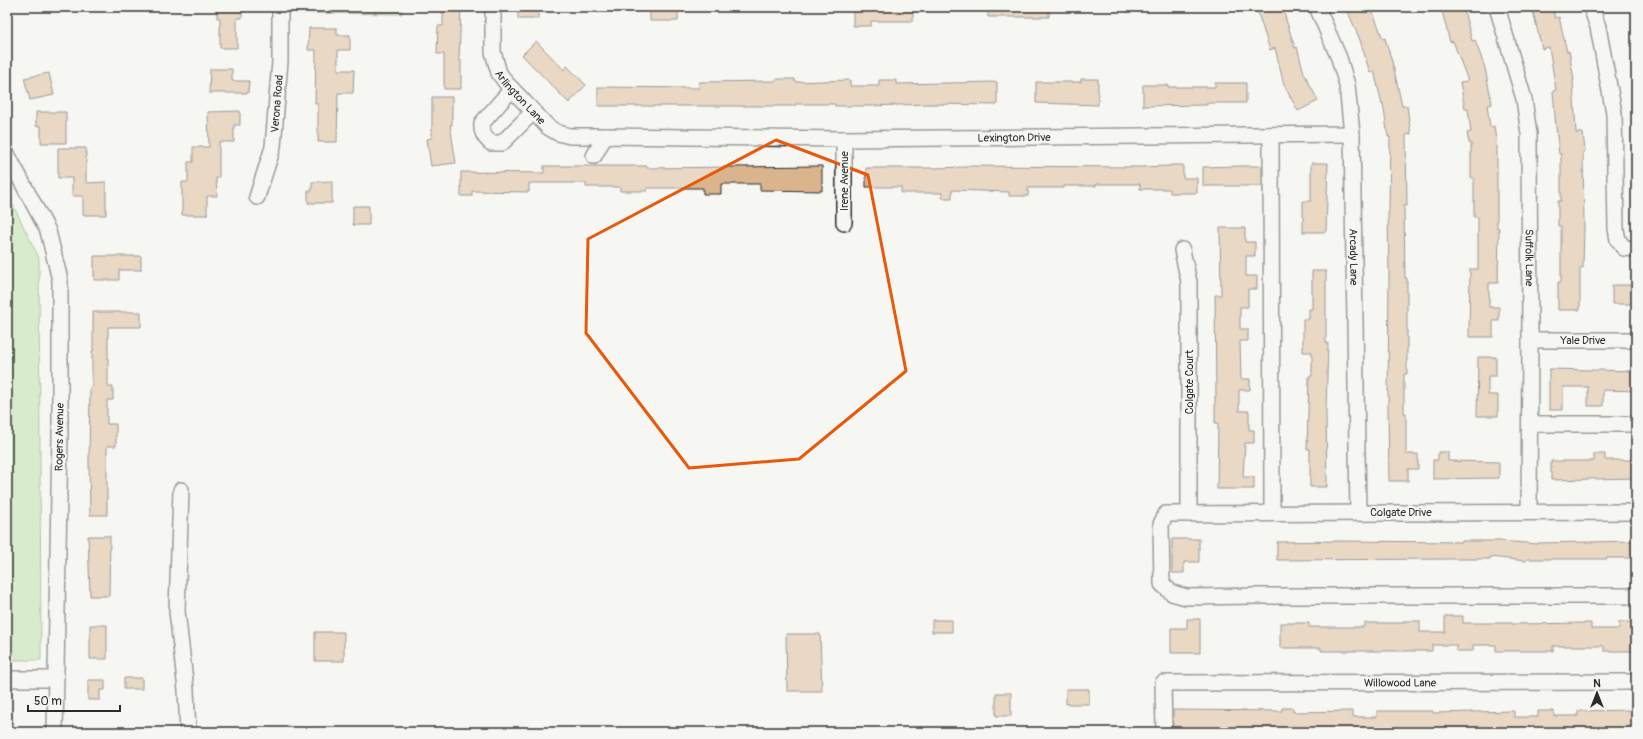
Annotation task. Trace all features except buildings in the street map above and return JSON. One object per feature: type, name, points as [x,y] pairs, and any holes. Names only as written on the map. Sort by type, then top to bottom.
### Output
[{"type":"street","name":"Verona Road","points":[[257,197],[273,147],[280,61],[280,7]]},
{"type":"street","name":"Arlington Lane","points":[[493,7],[494,56],[499,73],[548,127],[558,133],[570,136],[676,137]]},
{"type":"street","name":"Arcady Lane","points":[[1318,7],[1339,58],[1347,85],[1352,134],[1358,512]]},
{"type":"street","name":"Suffolk Lane","points":[[1497,7],[1524,99],[1528,134],[1530,340],[1529,512]]},
{"type":"street","points":[[1591,7],[1598,27],[1614,114],[1616,229],[1618,240],[1624,248],[1636,249]]},
{"type":"street","points":[[512,89],[482,123],[481,130],[484,137],[490,143],[502,143],[534,112]]},
{"type":"street","name":"Lexington Drive","points":[[676,137],[844,139],[1352,134]]},
{"type":"street","points":[[1271,135],[1272,513]]},
{"type":"street","points":[[594,156],[605,136]]},
{"type":"street","name":"Irene Avenue","points":[[844,139],[844,223]]},
{"type":"street","name":"Rogers Avenue","points":[[7,154],[48,231],[60,280],[60,433],[54,679],[55,732]]},
{"type":"street","name":"Colgate Court","points":[[1182,250],[1189,282],[1189,514]]},
{"type":"street","name":"Yale Drive","points":[[1530,340],[1636,340]]},
{"type":"street","points":[[1530,424],[1636,424]]},
{"type":"street","points":[[181,490],[177,611],[186,690],[188,732]]},
{"type":"street","name":"Colgate Drive","points":[[1636,512],[1166,514],[1160,524],[1162,584],[1172,593],[1186,597],[1636,596]]},
{"type":"street","points":[[7,679],[54,679]]},
{"type":"street","name":"Willowood Lane","points":[[1164,732],[1163,683],[1636,682]]},
{"type":"highlighted area","points":[[776,140],[868,175],[906,371],[799,459],[689,468],[586,333],[588,239]]},
{"type":"green space","points":[[296,7],[402,7],[402,14],[296,13]]},
{"type":"green space","points":[[7,193],[39,258],[41,660],[7,660]]}]
